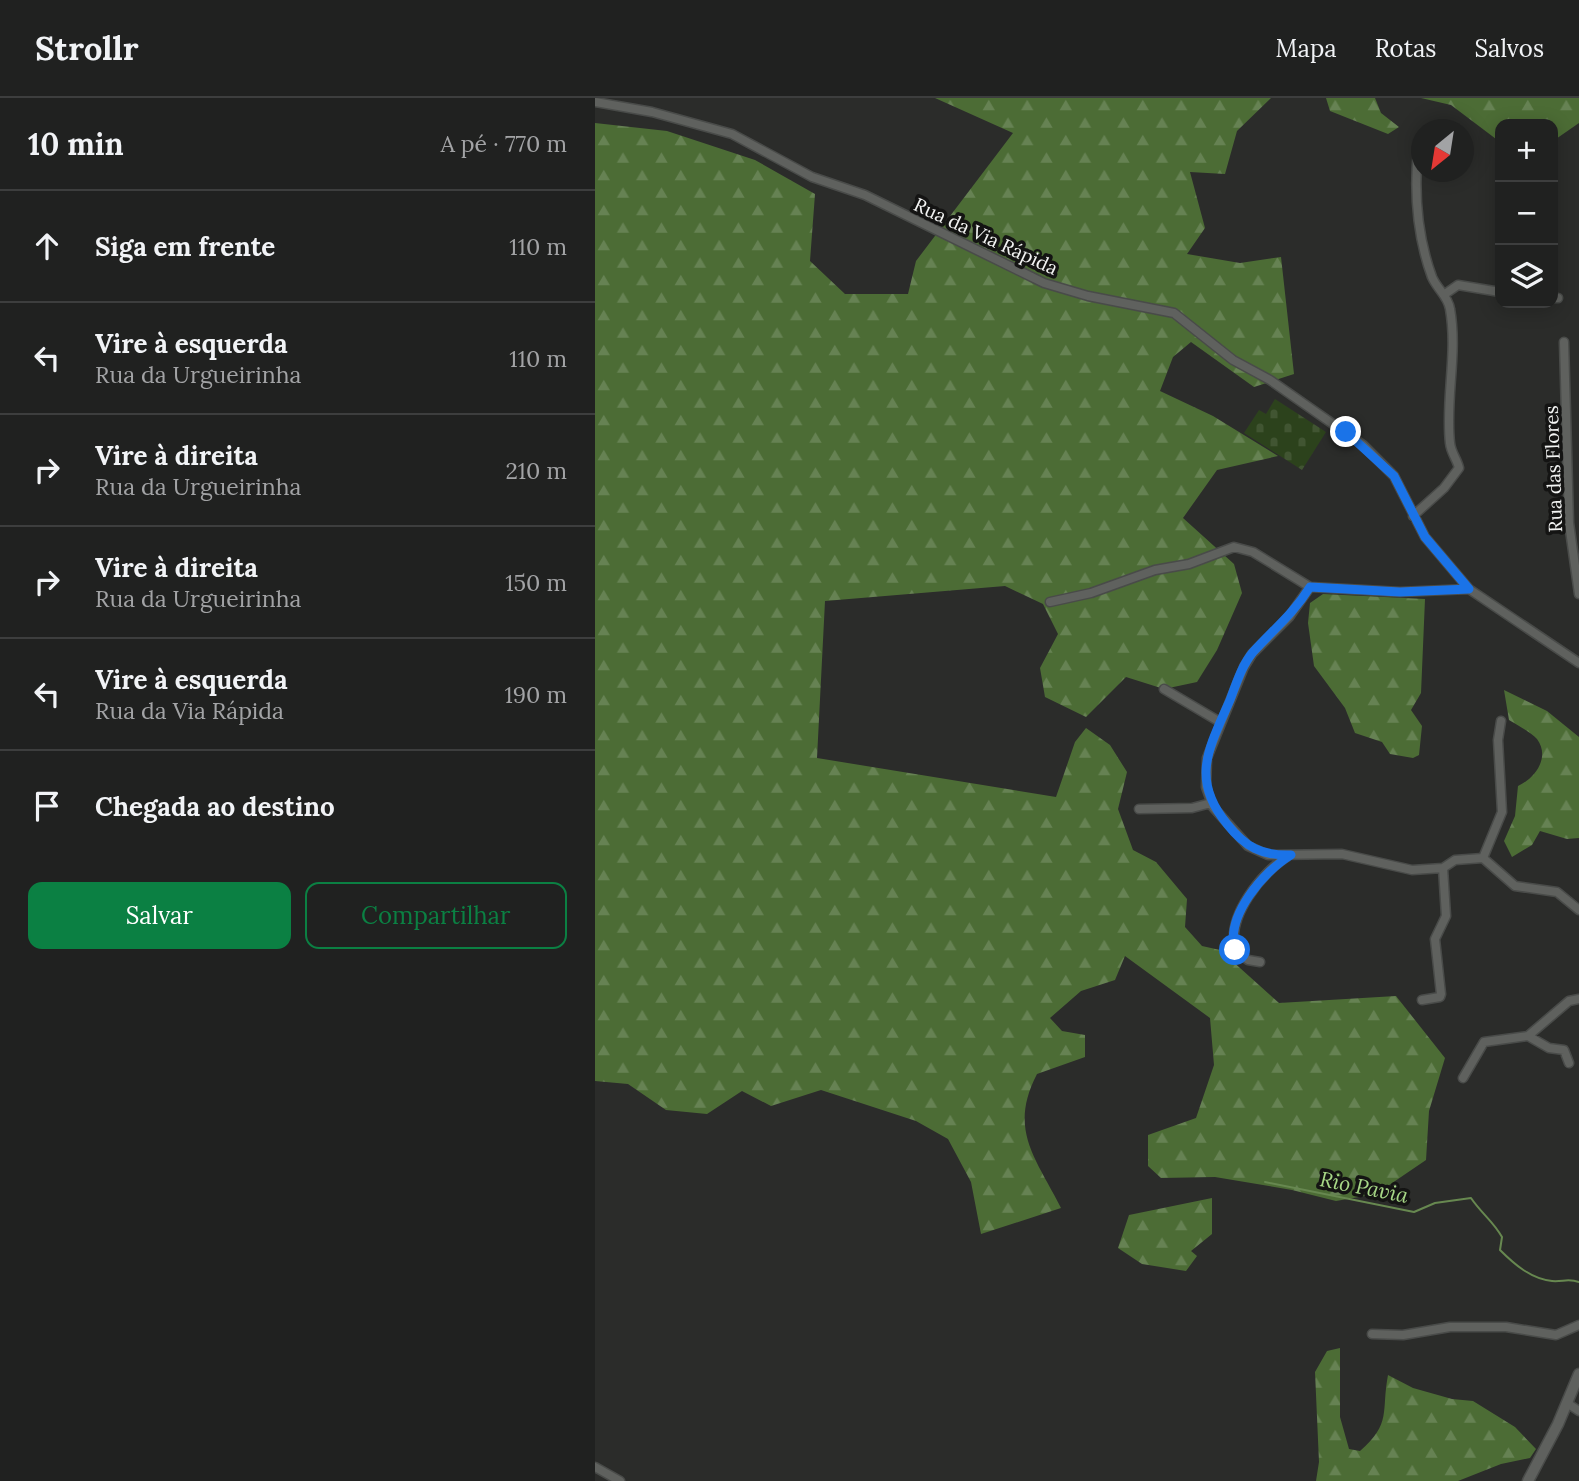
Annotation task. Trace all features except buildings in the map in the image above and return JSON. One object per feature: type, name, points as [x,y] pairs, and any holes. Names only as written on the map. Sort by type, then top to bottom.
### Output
[{"type":"street","name":"Rua da Via Rápida","points":[[595,102],[652,112],[732,134],[812,177],[865,195],[1044,283],[1088,296],[1174,313],[1233,359],[1270,380],[1363,444],[1394,476],[1425,537],[1469,589],[1579,663]]},
{"type":"street","points":[[1413,516],[1444,488],[1459,468],[1450,446],[1453,339],[1450,306],[1432,276],[1418,215],[1415,182]]},
{"type":"street","points":[[1445,294],[1458,285],[1495,291]]},
{"type":"street","name":"Rua das Flores","points":[[1564,342],[1569,523],[1579,594]]},
{"type":"street","points":[[1050,602],[1091,593],[1155,570],[1189,564],[1234,547],[1253,552],[1310,587],[1400,592],[1469,589]]},
{"type":"street","points":[[1310,587],[1289,617],[1252,654],[1220,722],[1210,745],[1205,773],[1211,803],[1248,846],[1268,855],[1342,854],[1412,870],[1443,868],[1455,860],[1483,858],[1515,886],[1557,892],[1579,910]]},
{"type":"street","points":[[1164,689],[1220,722]]},
{"type":"street","points":[[1483,858],[1502,811],[1498,740],[1501,721]]},
{"type":"street","points":[[1139,809],[1192,808],[1211,803]]},
{"type":"street","points":[[1260,962],[1248,960],[1235,950],[1234,932],[1243,908],[1262,879],[1275,864],[1291,855]]},
{"type":"street","points":[[1422,1000],[1438,998],[1441,994],[1435,939],[1446,916],[1443,868]]},
{"type":"street","points":[[1463,1077],[1483,1042],[1528,1036],[1569,1001],[1579,999]]},
{"type":"street","points":[[1528,1036],[1549,1048],[1564,1050],[1569,1063]]},
{"type":"street","points":[[1372,1334],[1403,1335],[1450,1327],[1506,1327],[1556,1335],[1578,1328]]},
{"type":"street","points":[[1528,1481],[1579,1374]]},
{"type":"street","points":[[1567,1404],[1579,1411]]},
{"type":"street","points":[[595,1467],[620,1481]]},
{"type":"green space","points":[[935,98],[1271,98],[1237,131],[1225,174],[1190,172],[1205,228],[1187,254],[1240,263],[1281,257],[1294,374],[1254,387],[1191,342],[1173,357],[1160,391],[1213,416],[1278,456],[1217,470],[1183,518],[1234,564],[1242,593],[1217,650],[1197,682],[1164,689],[1126,677],[1086,717],[1045,697],[1040,668],[1058,634],[1043,604],[1005,586],[825,601],[817,758],[1056,797],[1075,742],[1086,728],[1110,745],[1127,772],[1118,809],[1133,850],[1156,862],[1187,899],[1185,927],[1202,946],[1220,950],[1279,1003],[1396,996],[1445,1058],[1429,1111],[1426,1160],[1376,1194],[1336,1201],[1292,1190],[1215,1177],[1161,1178],[1148,1166],[1148,1135],[1196,1118],[1214,1065],[1210,1018],[1125,956],[1115,980],[1081,991],[1050,1018],[1062,1031],[1085,1035],[1085,1057],[1037,1074],[1029,1094],[1025,1128],[1029,1143],[1061,1208],[981,1234],[971,1182],[948,1139],[916,1121],[821,1090],[771,1106],[742,1091],[707,1114],[666,1110],[628,1084],[595,1081],[595,123],[667,131],[755,160],[815,194],[810,261],[845,294],[908,294],[916,261],[1013,133]]},
{"type":"green space","points":[[1326,98],[1375,98],[1381,113],[1399,127],[1388,134],[1330,111]]},
{"type":"green space","points":[[1421,98],[1579,98],[1579,123],[1558,138],[1558,119],[1495,119],[1495,138],[1474,122],[1474,119],[1470,119],[1451,105]]},
{"type":"green space","points":[[1275,399],[1326,432],[1302,470],[1244,433],[1259,410],[1266,414]]},
{"type":"green space","points":[[1323,594],[1425,599],[1421,693],[1411,710],[1422,726],[1419,755],[1413,758],[1390,754],[1382,742],[1355,733],[1345,708],[1314,666],[1308,623],[1310,603]]},
{"type":"green space","points":[[1504,690],[1547,711],[1579,737],[1579,838],[1567,839],[1540,831],[1532,845],[1512,857],[1504,841],[1515,816],[1518,786],[1535,773],[1542,753],[1534,736],[1509,720]]},
{"type":"green space","points":[[1212,1198],[1212,1234],[1191,1251],[1197,1256],[1186,1271],[1142,1264],[1118,1248],[1129,1215]]},
{"type":"green space","points":[[1340,1348],[1340,1417],[1349,1449],[1360,1451],[1377,1433],[1383,1416],[1388,1375],[1413,1388],[1452,1399],[1473,1401],[1515,1427],[1536,1449],[1530,1458],[1501,1464],[1458,1481],[1316,1481],[1319,1462],[1315,1372],[1327,1351]]},
{"type":"waterway","name":"Rio Pavia","points":[[1265,1182],[1414,1212],[1435,1203],[1471,1198],[1502,1237],[1500,1250],[1517,1265],[1544,1280],[1579,1282]]},
{"type":"route","points":[[1235,950],[1234,932],[1243,908],[1275,864],[1291,855],[1268,855],[1248,846],[1213,807],[1206,787],[1205,773],[1210,745],[1252,654],[1289,617],[1310,587],[1400,592],[1451,592],[1469,589],[1465,581],[1425,537],[1394,476],[1363,444],[1346,432]]}]
